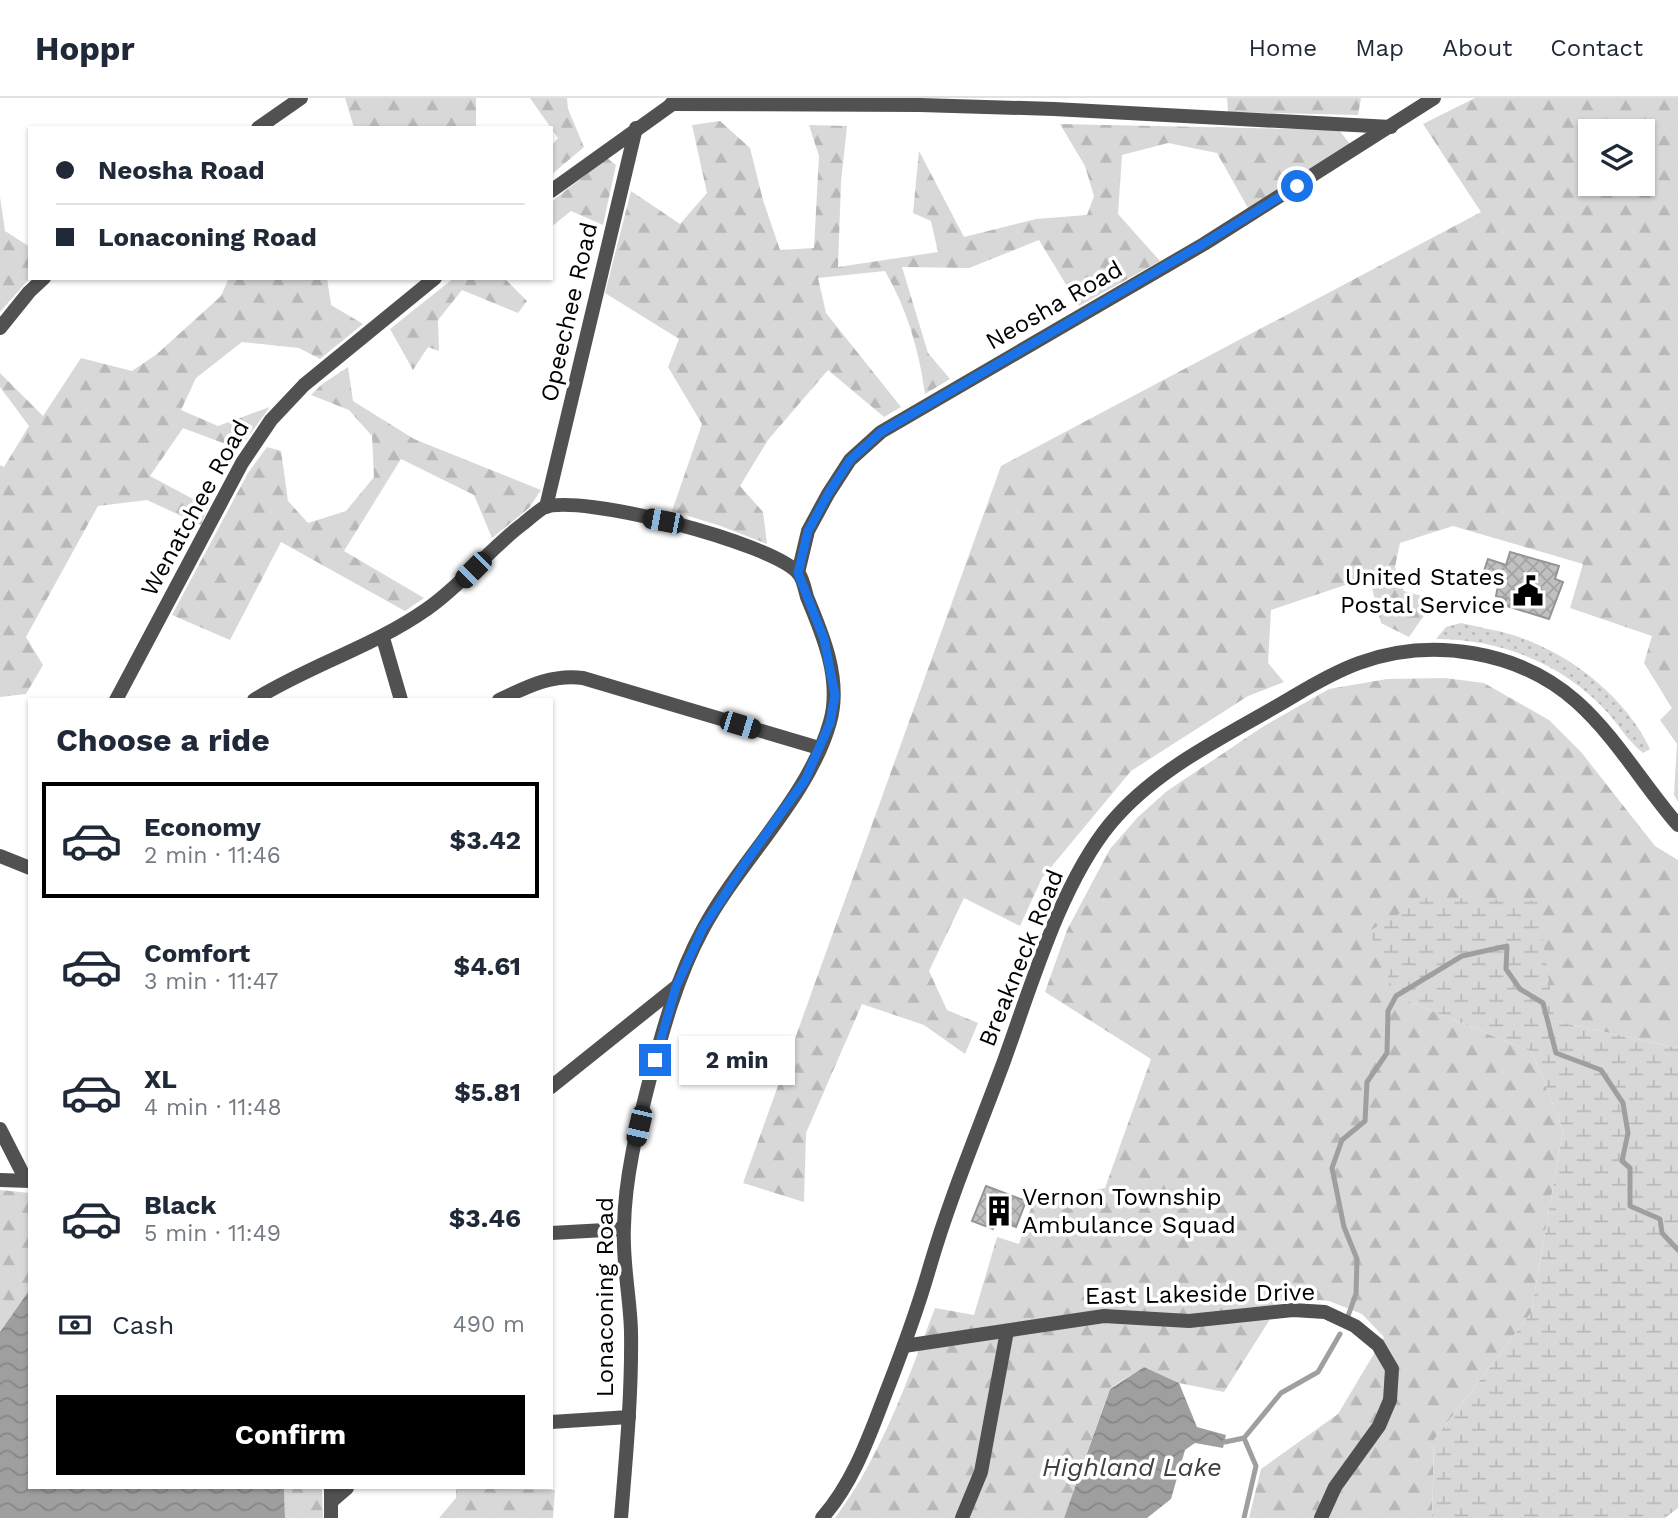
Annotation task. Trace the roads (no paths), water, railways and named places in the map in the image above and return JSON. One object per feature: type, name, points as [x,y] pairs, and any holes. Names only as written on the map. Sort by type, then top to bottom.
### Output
[{"type":"street","points":[[260,126],[301,98]]},
{"type":"street","points":[[553,190],[676,101],[1054,109],[1391,127],[1434,98]]},
{"type":"street","name":"Neosha Road","points":[[798,573],[808,531],[828,494],[850,460],[881,432],[1203,244],[1391,127]]},
{"type":"street","name":"Opeechee Road","points":[[546,506],[636,128]]},
{"type":"street","points":[[0,328],[42,280]]},
{"type":"street","name":"Wenatchee Road","points":[[117,698],[242,463],[271,420],[304,385],[433,280]]},
{"type":"street","points":[[257,698],[383,638],[454,589],[511,533],[546,506],[568,505],[599,509],[724,536],[765,554],[798,573]]},
{"type":"street","name":"Lonaconing Road","points":[[621,1518],[629,1417],[631,1330],[623,1228],[629,1168],[676,987],[703,928],[805,780],[830,723],[835,695],[824,639],[798,573]]},
{"type":"street","points":[[383,638],[400,698]]},
{"type":"street","name":"Breakneck Road","points":[[822,1518],[864,1451],[904,1346],[936,1245],[1051,933],[1083,865],[1111,823],[1159,777],[1308,688],[1357,663],[1392,654],[1431,649],[1461,651],[1508,661],[1546,679],[1577,702],[1621,750],[1678,825]]},
{"type":"street","points":[[504,698],[563,675],[583,678],[819,748]]},
{"type":"street","points":[[0,856],[28,862]]},
{"type":"street","points":[[553,1085],[676,987]]},
{"type":"street","points":[[0,1129],[28,1180],[0,1180]]},
{"type":"street","points":[[553,1233],[623,1228]]},
{"type":"street","name":"East Lakeside Drive","points":[[904,1346],[1104,1316],[1189,1321],[1293,1310],[1325,1312],[1355,1326],[1378,1345],[1392,1369],[1390,1400],[1379,1426],[1335,1487],[1321,1518]]},
{"type":"street","points":[[962,1518],[981,1472],[1007,1331]]},
{"type":"street","points":[[553,1422],[629,1417]]},
{"type":"street","points":[[331,1494],[331,1518]]},
{"type":"water","points":[[28,1292],[28,1489],[284,1489],[285,1518],[0,1518],[0,1332]]},
{"type":"water","name":"Highland Lake","points":[[1144,1367],[1179,1383],[1197,1427],[1226,1435],[1223,1448],[1195,1443],[1185,1450],[1171,1499],[1147,1518],[1064,1518],[1110,1389]]},
{"type":"waterway","points":[[1348,1316],[1356,1294],[1357,1259],[1344,1227],[1332,1168],[1342,1140],[1365,1121],[1367,1082],[1387,1053],[1388,1011],[1396,996],[1462,956],[1507,946],[1506,969],[1520,989],[1543,1003],[1556,1053],[1601,1070],[1623,1103],[1628,1133],[1622,1161],[1630,1168],[1630,1206],[1660,1219],[1662,1233],[1678,1250]]},
{"type":"waterway","points":[[1225,1442],[1244,1438],[1281,1393],[1318,1372],[1340,1334]]},
{"type":"waterway","points":[[1244,1438],[1256,1466],[1244,1518]]},
{"type":"place","name":"United States Postal Service","points":[[1528,591]]},
{"type":"place","name":"Vernon Township Ambulance Squad","points":[[999,1211]]}]
